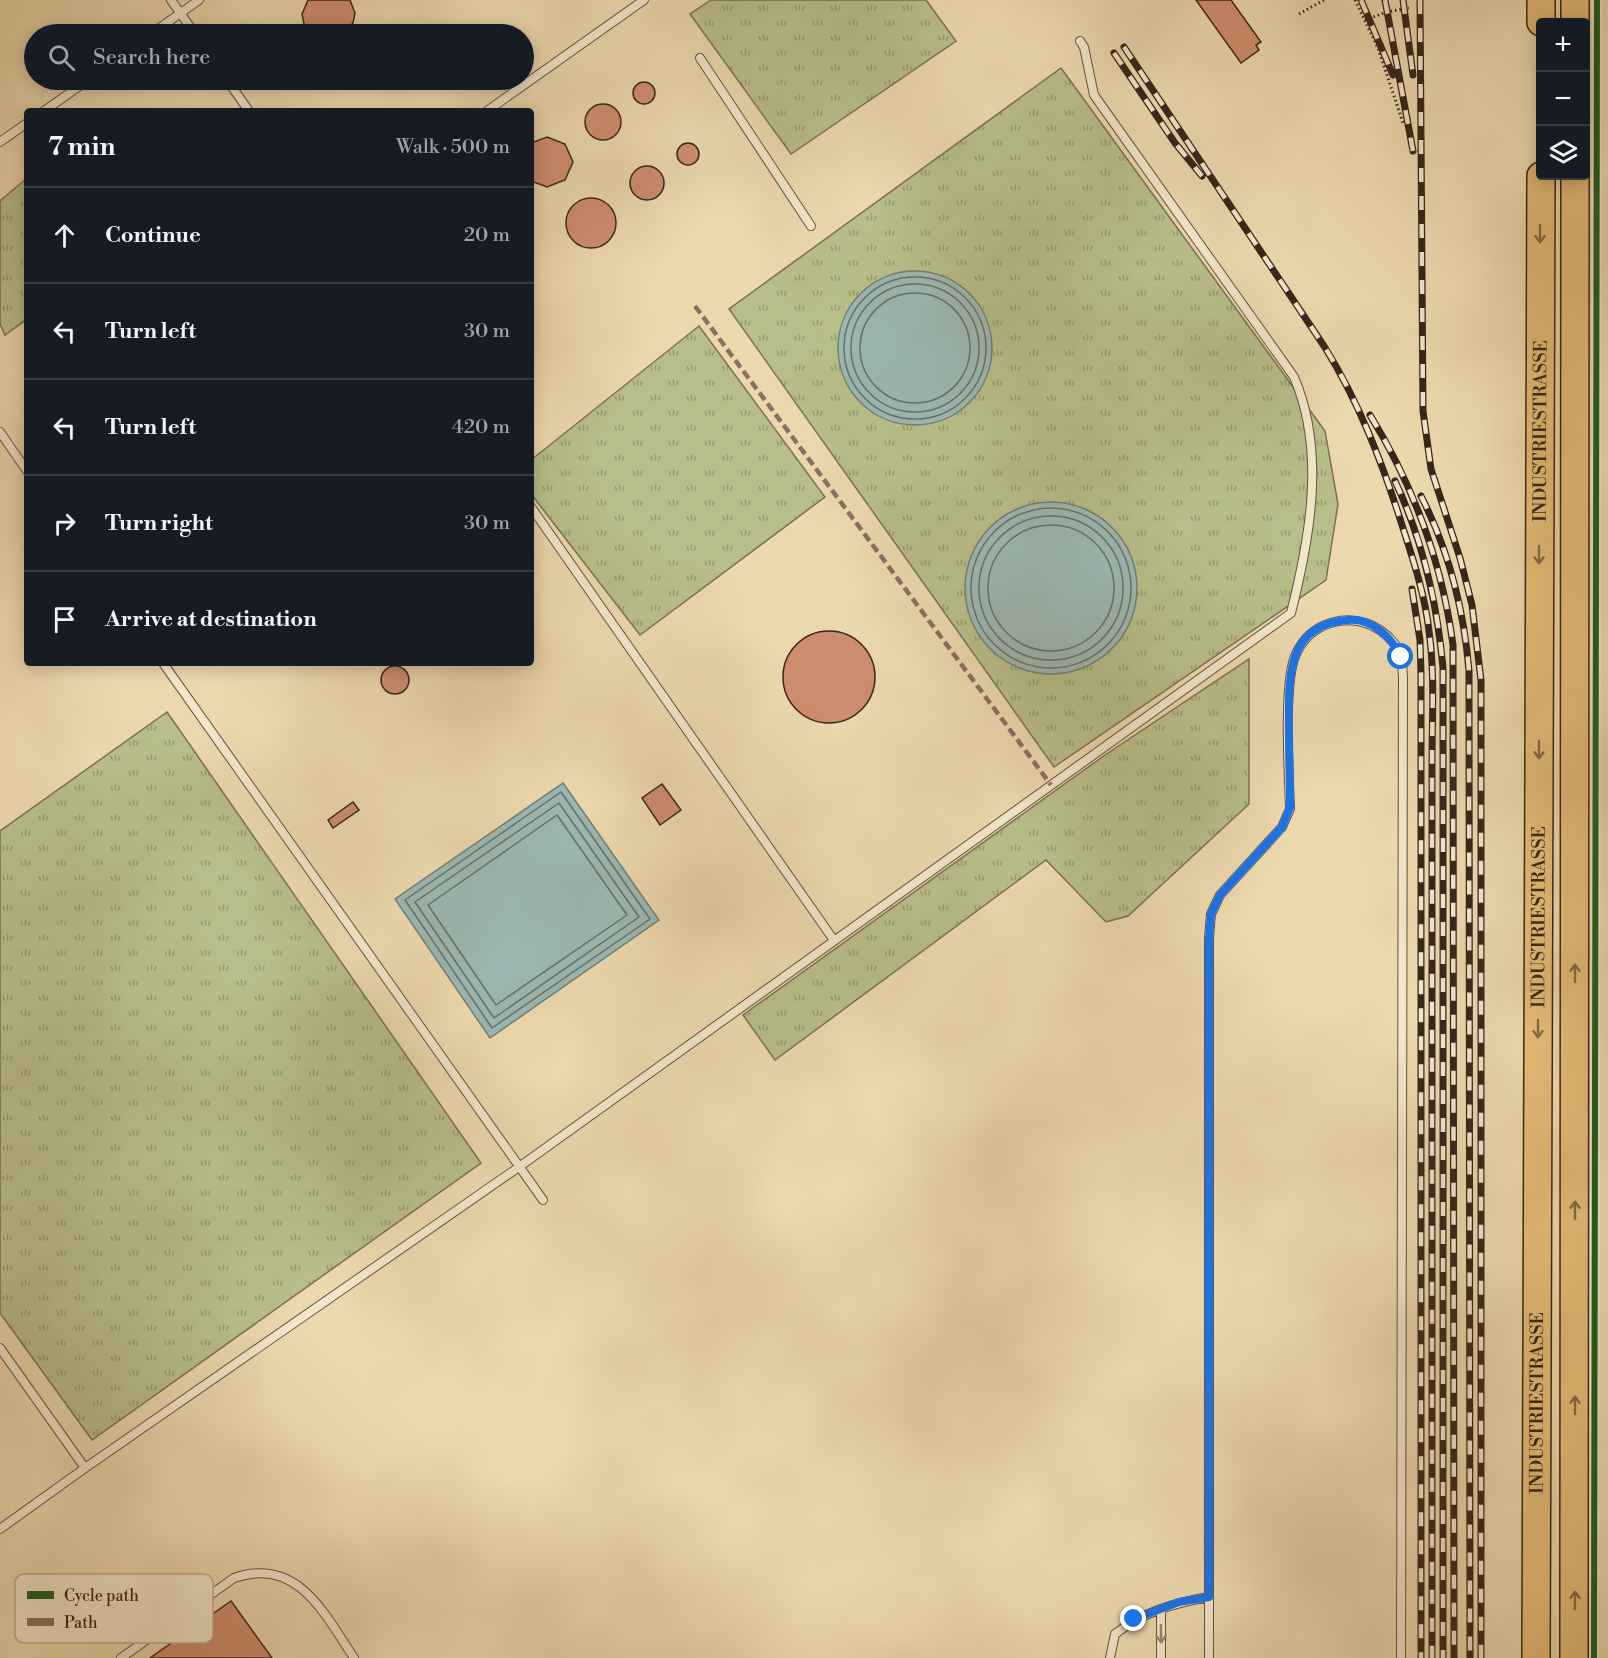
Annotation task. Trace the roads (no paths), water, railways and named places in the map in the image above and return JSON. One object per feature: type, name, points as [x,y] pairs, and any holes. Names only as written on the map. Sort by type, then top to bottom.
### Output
[{"type":"highway","points":[[1541,0],[1541,18]]},
{"type":"highway","points":[[1575,0],[1575,18]]},
{"type":"highway","name":"INDUSTRIESTRASSE","points":[[1536,1658],[1541,180]]},
{"type":"highway","name":"INDUSTRIESTRASSE","points":[[1574,1658],[1575,180]]},
{"type":"lane","points":[[171,0],[188,24]]},
{"type":"lane","points":[[165,24],[199,0]]},
{"type":"lane","points":[[534,78],[644,0]]},
{"type":"lane","points":[[0,1529],[519,1167],[833,939],[1291,613],[1305,559],[1312,480],[1308,428],[1301,392],[1294,377],[1094,95],[1084,47],[1080,41]]},
{"type":"lane","points":[[700,58],[811,226]]},
{"type":"lane","points":[[48,108],[74,90]]},
{"type":"lane","points":[[234,90],[247,108]]},
{"type":"lane","points":[[492,108],[518,90]]},
{"type":"lane","points":[[0,142],[24,125]]},
{"type":"lane","points":[[0,432],[24,467]]},
{"type":"lane","points":[[534,511],[833,939]]},
{"type":"lane","points":[[1209,1658],[1209,938],[1211,914],[1220,895],[1282,827],[1290,808],[1289,677],[1295,655],[1304,640],[1315,630],[1332,622],[1351,620],[1366,622],[1394,643],[1401,657],[1403,676],[1401,1658]]},
{"type":"lane","points":[[165,666],[543,1200]]},
{"type":"lane","points":[[0,1348],[85,1468]]},
{"type":"lane","points":[[213,1593],[234,1578],[253,1571],[280,1574],[293,1581],[312,1600],[354,1658]]},
{"type":"lane","points":[[1110,1658],[1115,1634],[1134,1619],[1179,1602],[1209,1597]]},
{"type":"lane","points":[[1161,1609],[1161,1658]]},
{"type":"lane","points":[[121,1658],[142,1643]]},
{"type":"water","points":[[915,271],[930,272],[945,277],[970,293],[986,318],[991,333],[991,363],[986,378],[970,403],[945,419],[930,424],[915,425],[900,424],[885,419],[860,403],[844,378],[839,363],[838,348],[839,333],[844,318],[860,293],[885,277],[900,272]]},
{"type":"water","points":[[1051,502],[1084,509],[1112,527],[1130,555],[1137,588],[1130,621],[1112,649],[1084,667],[1051,674],[1018,667],[990,649],[972,621],[965,588],[972,555],[990,527],[1018,509]]},
{"type":"water","points":[[563,783],[659,920],[490,1038],[395,899]]},
{"type":"railway","points":[[1361,0],[1393,75]]},
{"type":"railway","points":[[1385,0],[1413,151]]},
{"type":"railway","points":[[1403,0],[1413,75]]},
{"type":"railway","points":[[1420,0],[1423,411],[1431,469],[1460,558],[1472,605],[1481,680],[1481,1658]]},
{"type":"railway","points":[[1124,47],[1337,367],[1369,433],[1386,478],[1425,604],[1431,647],[1433,697],[1432,1658]]},
{"type":"railway","points":[[1114,53],[1175,143],[1202,176]]},
{"type":"railway","points":[[1370,415],[1400,469],[1424,525],[1441,584],[1453,645],[1454,1658]]},
{"type":"railway","points":[[1395,481],[1421,549],[1433,595],[1443,668],[1443,1658]]},
{"type":"railway","points":[[1421,496],[1440,538],[1454,581],[1467,648],[1469,671],[1470,1658]]},
{"type":"railway","points":[[1412,589],[1420,640],[1421,674],[1421,1658]]}]
